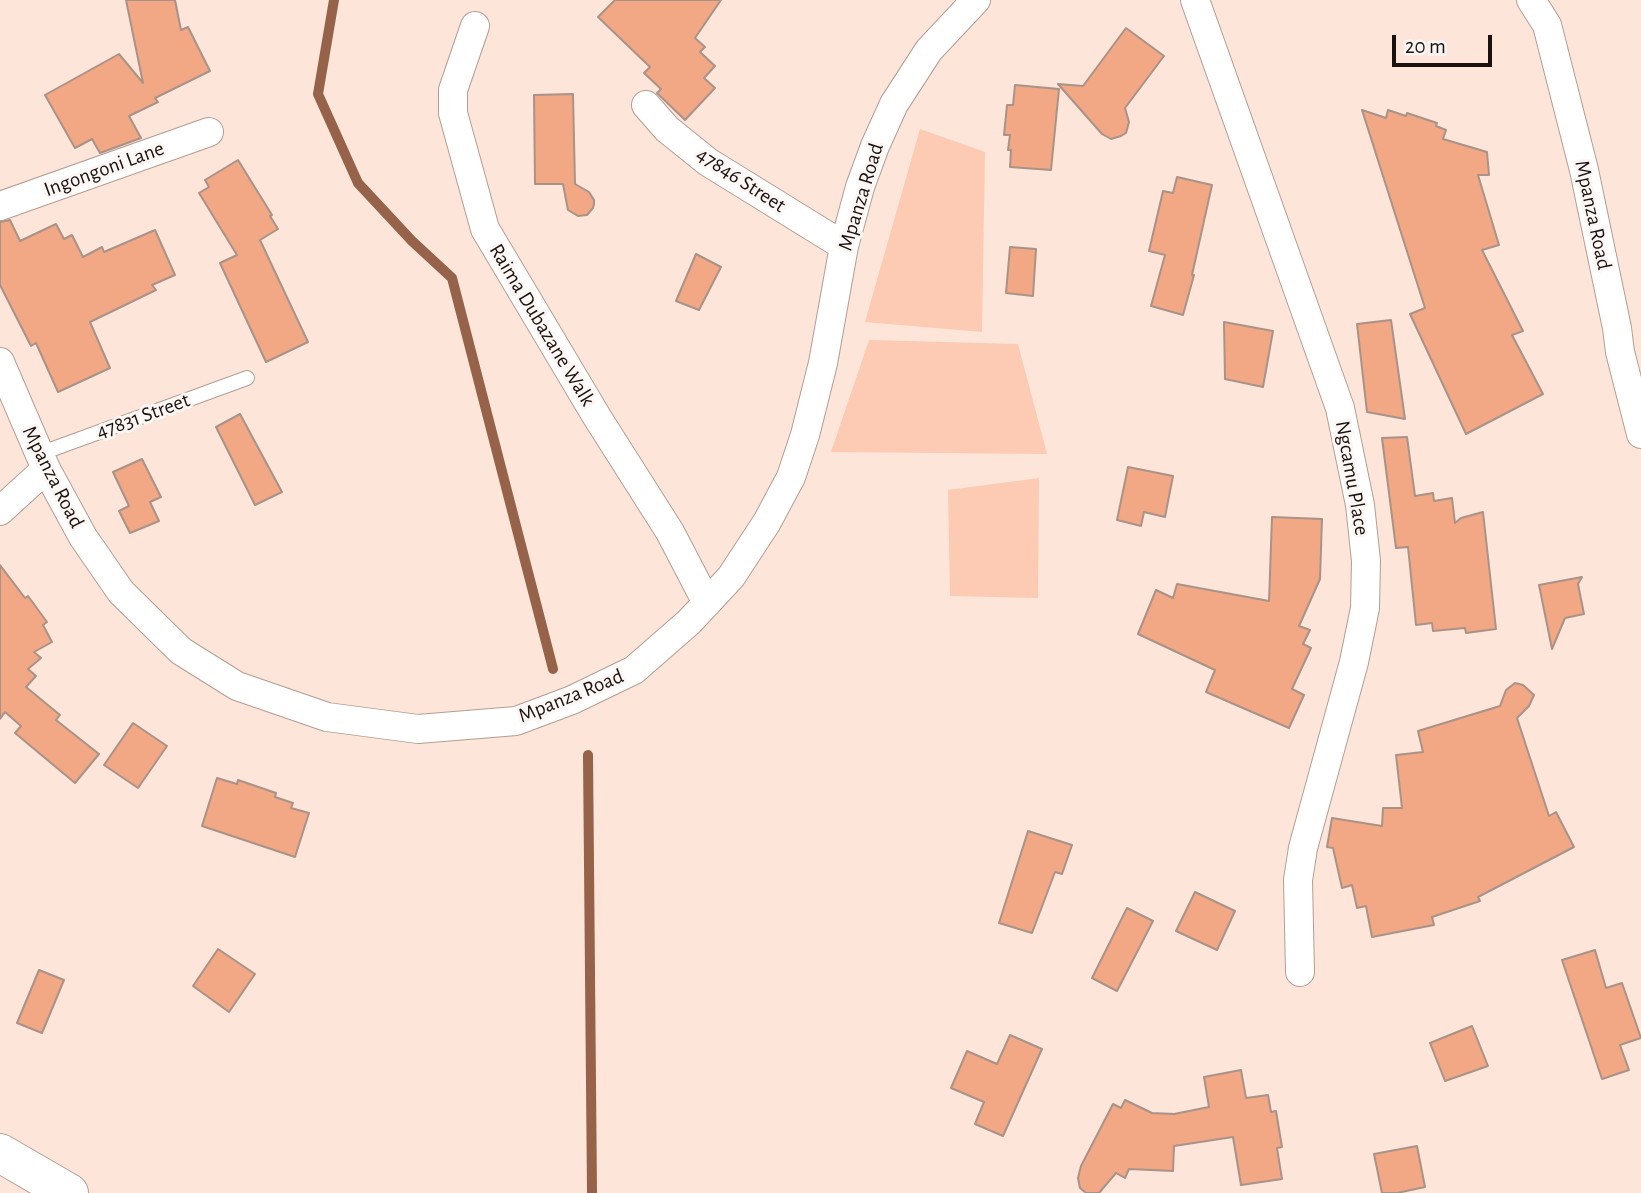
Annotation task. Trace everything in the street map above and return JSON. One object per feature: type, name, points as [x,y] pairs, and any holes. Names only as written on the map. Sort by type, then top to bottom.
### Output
[{"type":"highway","points":[[0,1153],[69,1193]]},
{"type":"street","name":"Mpanza Road","points":[[0,362],[43,462],[83,537],[121,592],[181,651],[237,686],[327,717],[418,729],[516,720],[572,700],[634,670],[689,622],[731,577],[768,522],[791,477],[805,435],[823,363],[844,246],[860,187],[875,146],[894,104],[929,50],[976,0]]},
{"type":"street","name":"Ngcamu Place","points":[[1195,0],[1340,408],[1361,516],[1366,561],[1365,608],[1354,662],[1303,848],[1298,880],[1300,972]]},
{"type":"street","name":"Mpanza Road","points":[[1531,0],[1547,25],[1581,157],[1620,352],[1641,434]]},
{"type":"street","name":"Raima Dubazane Walk","points":[[475,26],[453,90],[453,113],[485,229],[597,417],[670,532],[707,603]]},
{"type":"street","name":"47846 Street","points":[[646,105],[667,129],[708,162],[844,246]]},
{"type":"street","name":"Ingongoni Lane","points":[[0,206],[209,132]]},
{"type":"street","points":[[0,511],[43,462]]},
{"type":"lane","name":"47831 Street","points":[[43,462],[247,378]]},
{"type":"shaded area","points":[[920,129],[985,152],[982,332],[865,322]]},
{"type":"shaded area","points":[[869,340],[1018,344],[1047,454],[831,452]]},
{"type":"shaded area","points":[[1039,478],[1038,598],[950,596],[948,490]]},
{"type":"building","points":[[126,0],[175,0],[181,30],[188,27],[210,71],[155,98],[158,102],[129,116],[141,138],[100,153],[92,139],[75,148],[45,95],[119,54],[143,83]]},
{"type":"building","points":[[615,0],[721,0],[695,38],[705,47],[700,52],[715,66],[704,78],[715,88],[685,120],[657,93],[661,89],[644,73],[650,67],[598,17]]},
{"type":"building","points":[[1126,28],[1164,56],[1125,108],[1129,122],[1126,133],[1111,139],[1102,134],[1058,84],[1083,86]]},
{"type":"building","points":[[1015,85],[1059,89],[1051,170],[1010,167],[1010,135],[1004,135],[1007,105],[1013,105]]},
{"type":"building","points":[[573,94],[575,184],[589,192],[594,200],[593,208],[587,215],[578,216],[568,210],[563,184],[535,184],[534,95]]},
{"type":"building","points":[[1362,110],[1386,118],[1388,110],[1406,116],[1407,113],[1437,123],[1436,126],[1446,130],[1443,139],[1487,152],[1489,175],[1478,175],[1499,245],[1482,250],[1523,331],[1512,335],[1543,394],[1466,434],[1410,314],[1425,308]]},
{"type":"building","points":[[238,160],[278,229],[260,240],[308,342],[266,362],[220,263],[237,255],[199,193],[209,187],[205,180]]},
{"type":"building","points":[[1177,177],[1212,185],[1183,315],[1151,306],[1165,255],[1149,251],[1163,191],[1173,193]]},
{"type":"building","points":[[10,220],[20,241],[56,224],[64,239],[72,235],[83,257],[102,247],[104,252],[155,230],[175,275],[152,285],[156,290],[90,322],[110,368],[58,392],[36,343],[31,346],[0,285],[0,222]]},
{"type":"building","points":[[1010,247],[1036,249],[1033,296],[1006,293]]},
{"type":"building","points":[[696,254],[721,267],[699,310],[676,301]]},
{"type":"building","points":[[1391,320],[1405,419],[1367,412],[1357,324]]},
{"type":"building","points":[[1224,322],[1273,331],[1263,387],[1225,379]]},
{"type":"building","points":[[240,414],[282,492],[255,505],[216,427]]},
{"type":"building","points":[[1407,437],[1415,496],[1433,493],[1434,501],[1452,498],[1455,523],[1461,518],[1483,512],[1496,629],[1466,633],[1465,628],[1433,631],[1432,623],[1416,625],[1408,547],[1396,548],[1382,438]]},
{"type":"building","points":[[142,459],[161,497],[150,502],[159,521],[130,533],[119,511],[129,506],[113,472]]},
{"type":"building","points":[[1128,467],[1173,476],[1165,517],[1144,512],[1141,526],[1117,520]]},
{"type":"building","points":[[1272,517],[1322,519],[1320,579],[1299,626],[1310,630],[1303,644],[1311,648],[1292,689],[1304,695],[1289,728],[1206,692],[1215,670],[1138,634],[1156,590],[1173,598],[1177,584],[1269,601]]},
{"type":"building","points":[[0,565],[47,622],[43,625],[52,642],[34,652],[41,658],[28,669],[36,676],[26,687],[60,715],[56,720],[99,754],[75,783],[15,733],[21,726],[5,712],[0,719]]},
{"type":"building","points":[[1582,577],[1578,584],[1584,614],[1565,618],[1552,649],[1539,585]]},
{"type":"building","points":[[1515,683],[1523,685],[1534,695],[1529,706],[1517,718],[1549,816],[1556,812],[1574,847],[1478,897],[1480,901],[1432,917],[1434,925],[1372,937],[1366,906],[1357,908],[1352,885],[1342,888],[1333,848],[1327,847],[1332,818],[1382,826],[1383,808],[1402,808],[1396,755],[1423,752],[1418,731],[1500,706],[1506,690]]},
{"type":"building","points":[[133,723],[167,746],[138,788],[104,765]]},
{"type":"building","points":[[217,778],[237,784],[238,780],[276,793],[275,797],[293,803],[291,808],[309,813],[295,857],[202,826]]},
{"type":"building","points":[[1028,831],[1072,845],[1062,874],[1055,872],[1032,933],[999,923]]},
{"type":"building","points":[[1195,892],[1235,911],[1217,950],[1176,931]]},
{"type":"building","points":[[1127,908],[1153,921],[1117,991],[1092,978]]},
{"type":"building","points":[[218,949],[255,974],[229,1012],[193,986]]},
{"type":"building","points":[[1595,950],[1606,988],[1622,983],[1641,1038],[1620,1045],[1629,1070],[1602,1079],[1562,960]]},
{"type":"building","points":[[39,970],[64,980],[42,1033],[17,1023]]},
{"type":"building","points":[[1472,1026],[1488,1066],[1445,1081],[1430,1043]]},
{"type":"building","points":[[1010,1035],[1042,1049],[1003,1136],[975,1124],[984,1102],[951,1088],[967,1051],[997,1064]]},
{"type":"building","points":[[1241,1070],[1246,1098],[1268,1095],[1271,1112],[1276,1111],[1282,1147],[1277,1148],[1282,1179],[1241,1185],[1233,1137],[1174,1146],[1173,1171],[1129,1169],[1125,1178],[1116,1173],[1099,1193],[1086,1193],[1080,1188],[1078,1178],[1081,1166],[1113,1104],[1121,1108],[1125,1100],[1152,1113],[1174,1114],[1209,1107],[1204,1077]]},
{"type":"building","points":[[1417,1146],[1425,1187],[1382,1193],[1374,1154]]},
{"type":"waterway","points":[[334,0],[318,94],[358,183],[412,241],[452,278],[553,669]]},
{"type":"waterway","points":[[588,755],[592,1192]]}]
